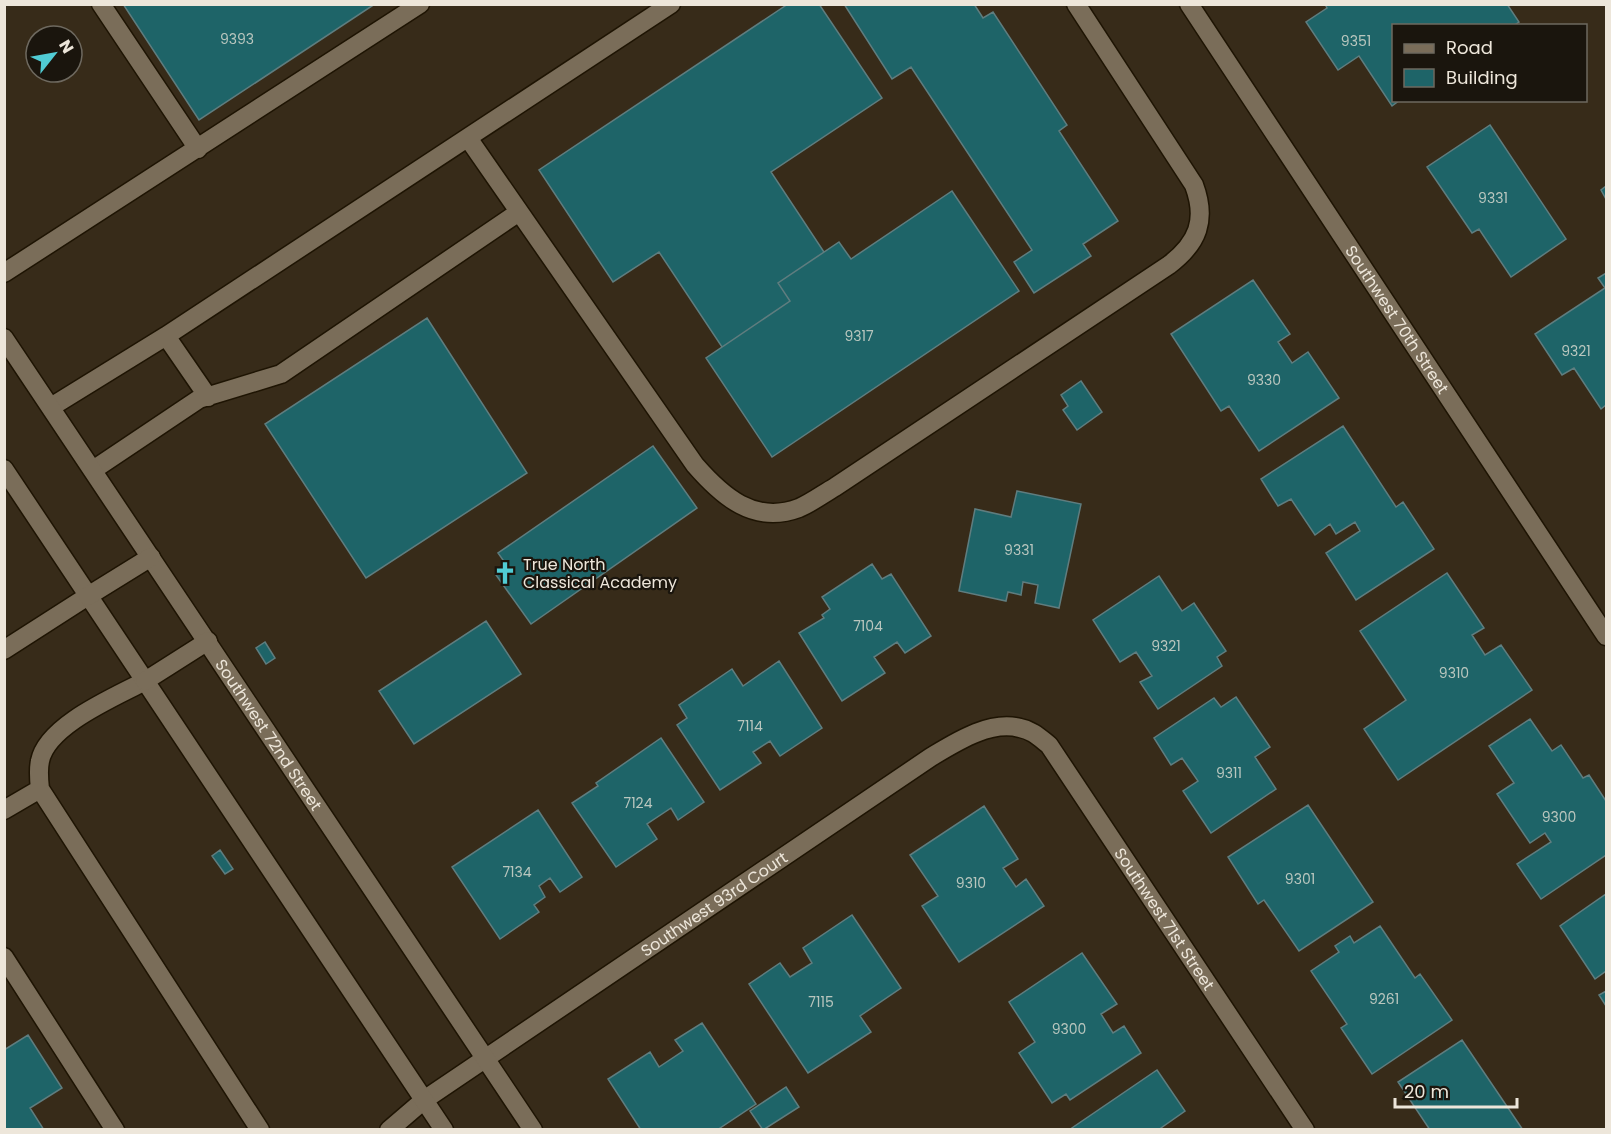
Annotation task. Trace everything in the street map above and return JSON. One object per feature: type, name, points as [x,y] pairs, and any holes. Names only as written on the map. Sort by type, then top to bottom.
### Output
[{"type":"street","points":[[101,4],[198,149]]},
{"type":"street","points":[[4,273],[420,4]]},
{"type":"street","points":[[51,407],[166,336],[671,4]]},
{"type":"street","points":[[468,138],[695,465],[725,496],[747,508],[776,513],[801,507],[835,487],[1169,265],[1193,241],[1200,218],[1200,200],[1194,185],[1076,4]]},
{"type":"street","name":"Southwest 70th Street","points":[[1189,4],[1606,636]]},
{"type":"street","points":[[93,470],[199,399],[281,374],[519,212]]},
{"type":"street","points":[[166,336],[208,397]]},
{"type":"street","name":"Southwest 72nd Street","points":[[4,338],[208,640],[533,1130]]},
{"type":"street","points":[[4,469],[444,1130]]},
{"type":"street","points":[[4,650],[151,557]]},
{"type":"street","points":[[208,640],[145,681],[72,721],[58,732],[47,745],[40,759],[40,789],[260,1130]]},
{"type":"street","name":"Southwest 93rd Court","points":[[389,1130],[424,1100],[930,757],[968,736],[1000,727],[1010,727]]},
{"type":"street","name":"Southwest 71st Street","points":[[1010,727],[1034,733],[1049,745],[1305,1130]]},
{"type":"street","points":[[4,810],[40,789]]},
{"type":"street","points":[[4,957],[115,1130]]},
{"type":"building","points":[[123,4],[375,4],[199,120]]},
{"type":"building","points":[[788,4],[819,4],[882,98],[771,172],[824,252],[778,283],[790,301],[722,347],[659,252],[613,282],[539,170]]},
{"type":"building","points":[[844,4],[974,4],[983,18],[993,12],[1067,125],[1059,131],[1118,221],[1083,244],[1091,256],[1034,293],[1014,262],[1032,250],[911,67],[892,79]]},
{"type":"building","points":[[1325,4],[1507,4],[1519,22],[1516,24],[1392,24],[1392,102],[1397,102],[1392,106],[1359,56],[1338,70],[1306,22],[1327,8]]},
{"type":"building","points":[[1490,125],[1566,239],[1511,277],[1479,229],[1472,233],[1427,167]]},
{"type":"building","points":[[1606,186],[1606,199],[1601,190]]},
{"type":"building","points":[[952,191],[1019,291],[772,457],[706,358],[790,301],[778,283],[839,242],[851,259]]},
{"type":"building","points":[[1606,273],[1606,405],[1601,409],[1574,368],[1562,375],[1535,334],[1605,288],[1598,278]]},
{"type":"building","points":[[1253,280],[1290,334],[1278,342],[1292,363],[1308,352],[1339,398],[1259,451],[1229,406],[1221,411],[1171,334]]},
{"type":"building","points":[[427,318],[527,473],[366,578],[265,424]]},
{"type":"building","points":[[1081,381],[1102,412],[1077,430],[1063,410],[1068,406],[1061,395]]},
{"type":"building","points":[[1343,426],[1396,507],[1403,502],[1434,549],[1356,600],[1326,553],[1360,531],[1355,522],[1336,534],[1330,524],[1315,535],[1291,499],[1278,506],[1261,479]]},
{"type":"building","points":[[653,446],[697,508],[531,624],[496,575],[508,567],[498,553]]},
{"type":"building","points":[[1017,491],[1081,504],[1059,608],[1035,603],[1038,585],[1023,582],[1021,595],[1008,592],[1006,601],[959,591],[975,509],[1011,517]]},
{"type":"building","points":[[872,564],[882,579],[891,574],[931,636],[905,653],[897,642],[874,657],[885,673],[842,701],[799,633],[824,618],[822,615],[830,609],[822,597]]},
{"type":"building","points":[[1447,573],[1484,628],[1472,635],[1485,655],[1501,645],[1532,690],[1398,780],[1364,729],[1406,700],[1360,631]]},
{"type":"building","points":[[1159,576],[1182,611],[1194,603],[1226,651],[1217,657],[1222,666],[1158,709],[1140,682],[1152,676],[1136,652],[1120,662],[1093,620]]},
{"type":"building","points":[[486,621],[521,674],[414,744],[379,691]]},
{"type":"building","points":[[265,642],[275,658],[266,664],[256,648]]},
{"type":"building","points":[[779,661],[822,728],[780,756],[770,741],[753,752],[761,763],[720,790],[677,725],[687,718],[679,705],[732,669],[743,686]]},
{"type":"building","points":[[1236,697],[1270,747],[1255,757],[1276,789],[1211,833],[1183,791],[1198,781],[1182,758],[1171,765],[1154,738],[1214,698],[1221,707]]},
{"type":"building","points":[[1530,719],[1552,751],[1561,745],[1583,778],[1589,775],[1606,801],[1606,855],[1541,899],[1517,864],[1551,842],[1545,833],[1530,843],[1497,794],[1514,783],[1489,746]]},
{"type":"building","points":[[661,738],[704,802],[678,820],[671,808],[647,824],[657,839],[616,867],[572,803],[598,786],[596,783]]},
{"type":"building","points":[[1308,805],[1373,902],[1299,951],[1264,900],[1258,904],[1228,857]]},
{"type":"building","points":[[984,806],[1018,859],[1003,868],[1016,887],[1026,879],[1044,906],[959,962],[922,906],[938,896],[910,855]]},
{"type":"building","points":[[538,810],[582,877],[560,892],[550,878],[539,886],[545,897],[534,905],[539,912],[500,939],[452,867]]},
{"type":"building","points":[[220,850],[233,869],[225,874],[212,856]]},
{"type":"building","points":[[1606,894],[1606,971],[1595,979],[1560,926]]},
{"type":"building","points":[[852,915],[901,988],[860,1016],[871,1032],[808,1073],[749,984],[780,963],[790,977],[812,963],[803,948]]},
{"type":"building","points":[[1380,926],[1415,978],[1420,974],[1452,1020],[1372,1074],[1341,1028],[1347,1024],[1311,971],[1339,952],[1335,946],[1350,936],[1354,943]]},
{"type":"building","points":[[1082,953],[1117,1004],[1101,1014],[1113,1033],[1124,1026],[1141,1053],[1070,1100],[1066,1094],[1052,1103],[1019,1053],[1035,1042],[1009,1002]]},
{"type":"building","points":[[1606,991],[1606,1006],[1599,995]]},
{"type":"building","points":[[702,1023],[756,1104],[717,1130],[641,1130],[608,1079],[650,1052],[659,1067],[683,1051],[675,1040]]},
{"type":"building","points":[[28,1035],[62,1088],[30,1108],[44,1130],[4,1130],[4,1050]]},
{"type":"building","points":[[1462,1040],[1523,1130],[1430,1130],[1398,1082]]},
{"type":"building","points":[[1157,1070],[1185,1111],[1158,1130],[1069,1130]]},
{"type":"building","points":[[786,1087],[799,1107],[763,1130],[750,1111]]},
{"type":"place","name":"True North Classical Academy","points":[[505,573]]}]
